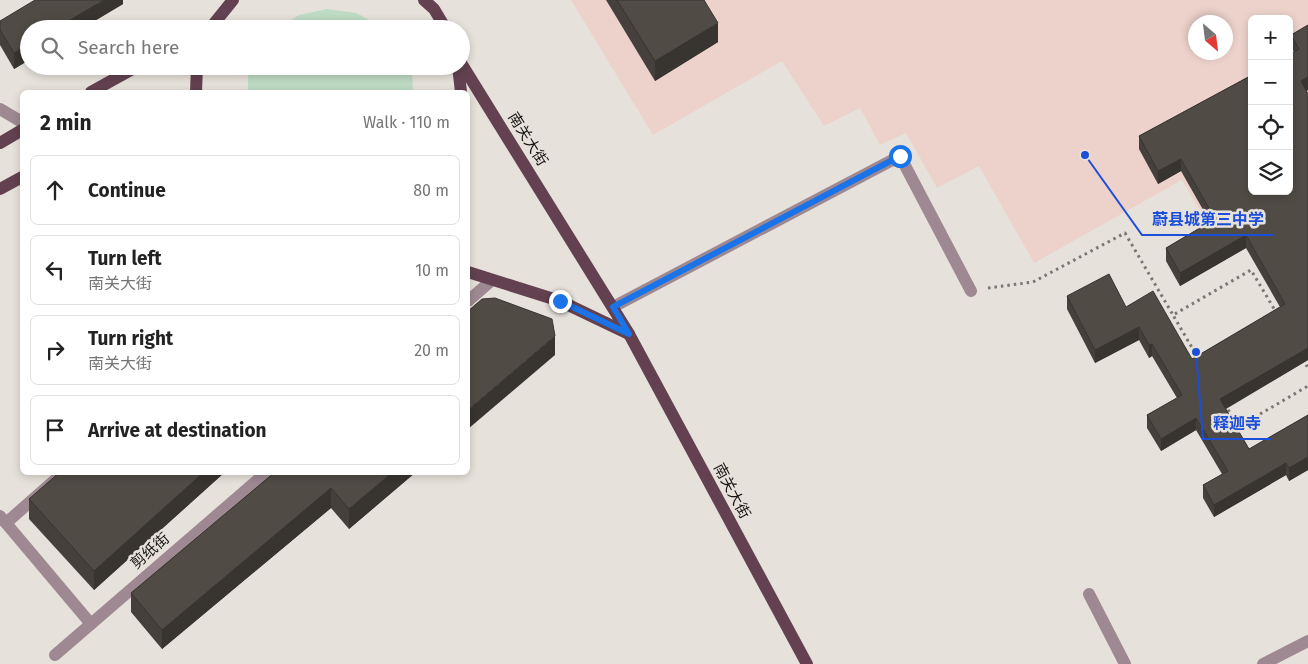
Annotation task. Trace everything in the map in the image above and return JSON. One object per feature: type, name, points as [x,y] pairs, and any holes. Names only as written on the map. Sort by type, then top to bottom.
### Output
[{"type":"main road","points":[[217,20],[233,0]]},
{"type":"main road","points":[[424,0],[431,5],[440,20]]},
{"type":"main road","points":[[95,90],[122,75]]},
{"type":"main road","points":[[196,90],[197,75]]},
{"type":"main road","points":[[459,75],[461,90]]},
{"type":"main road","name":"南关大街","points":[[469,75],[629,334],[807,664]]},
{"type":"main road","points":[[0,143],[20,131]]},
{"type":"main road","points":[[0,189],[20,178]]},
{"type":"main road","points":[[470,273],[560,301],[629,334]]},
{"type":"street","points":[[0,108],[20,121]]},
{"type":"street","points":[[613,307],[900,156],[971,291]]},
{"type":"street","points":[[470,299],[492,280]]},
{"type":"street","points":[[60,475],[3,519],[91,624]]},
{"type":"street","name":"剪纸街","points":[[55,654],[265,475]]},
{"type":"street","points":[[1089,594],[1125,664]]},
{"type":"street","points":[[1263,664],[1308,641]]},
{"type":"path","points":[[971,291],[1033,282],[1125,233],[1198,358]]},
{"type":"path","points":[[1173,315],[1251,270],[1279,319]]},
{"type":"path","points":[[1298,351],[1308,368]]},
{"type":"path","points":[[1223,401],[1238,427],[1308,386]]},
{"type":"shaded area","points":[[571,0],[1308,0],[1308,302],[1262,207],[1213,233],[1182,180],[1034,263],[979,166],[937,188],[906,133],[880,145],[860,108],[824,126],[782,61],[653,135]]},
{"type":"green space","points":[[327,9],[356,13],[369,20],[291,20],[299,15]]},
{"type":"green space","points":[[249,75],[412,75],[413,90],[248,90]]},
{"type":"building","points":[[35,0],[104,0],[70,20],[20,20],[20,49],[14,53],[0,30],[0,21]]},
{"type":"building","points":[[617,0],[704,0],[718,23],[655,61]]},
{"type":"building","points":[[1308,25],[1308,77],[1301,81],[1308,94],[1308,348],[1220,399],[1249,449],[1308,415],[1308,457],[1289,468],[1286,463],[1214,505],[1203,485],[1228,471],[1196,418],[1161,439],[1147,415],[1182,395],[1152,344],[1149,345],[1139,327],[1095,350],[1067,296],[1109,274],[1126,307],[1153,291],[1192,359],[1285,304],[1246,235],[1180,273],[1166,248],[1215,219],[1181,159],[1158,171],[1139,136],[1248,77],[1248,195],[1293,195],[1293,53],[1299,49],[1293,38],[1293,34]]},
{"type":"building","points":[[495,298],[552,319],[555,336],[470,408],[470,309],[482,299]]},
{"type":"building","points":[[57,475],[201,475],[94,571],[29,499]]},
{"type":"building","points":[[271,475],[389,475],[349,509],[331,488],[162,630],[131,593]]},
{"type":"place","name":"蔚县城第三中学","points":[[1085,155]]},
{"type":"place","name":"释迦寺","points":[[1196,352]]},
{"type":"route","points":[[560,301],[629,334],[613,307],[900,156]]}]
